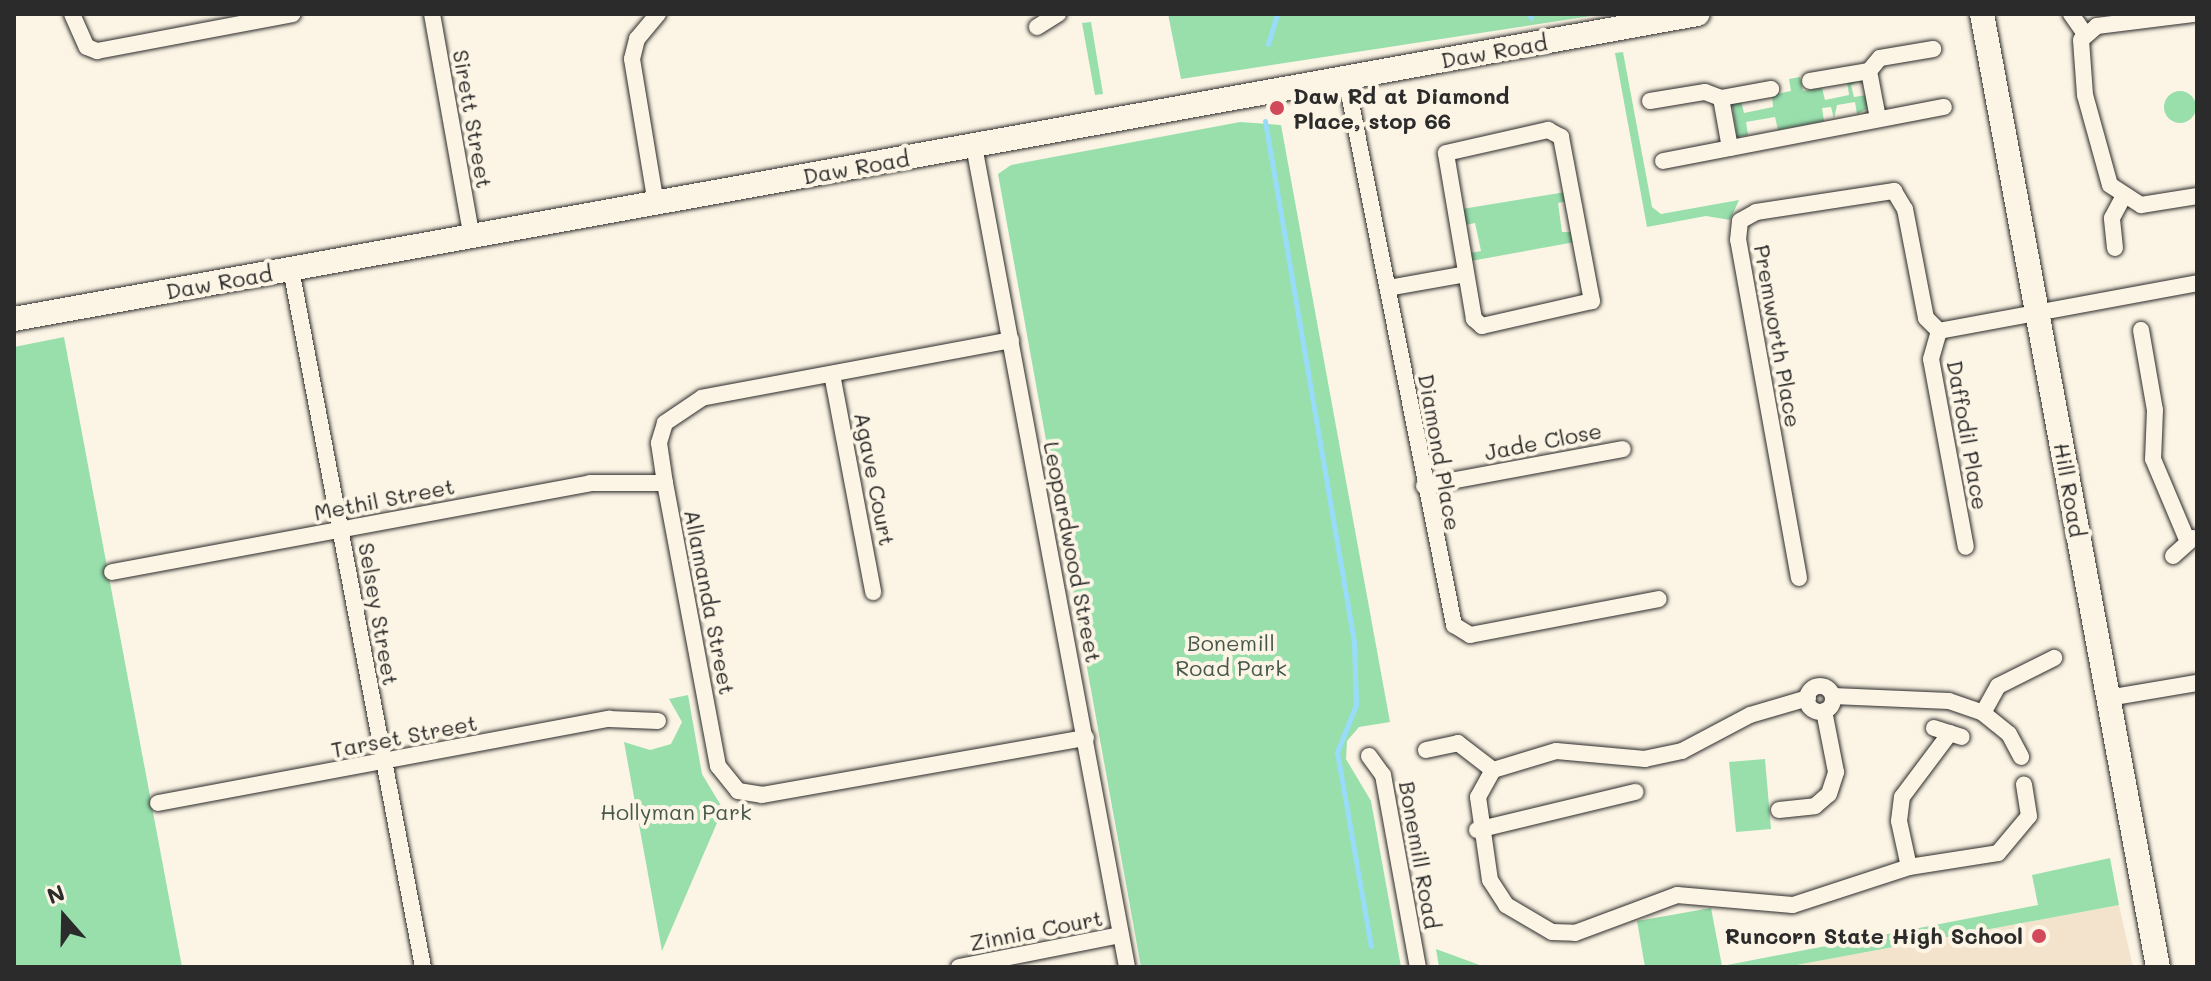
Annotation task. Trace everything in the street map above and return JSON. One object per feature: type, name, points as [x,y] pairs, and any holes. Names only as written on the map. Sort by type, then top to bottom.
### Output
[{"type":"street","points":[[72,14],[87,47],[97,51],[293,14]]},
{"type":"street","name":"Sirett Street","points":[[432,14],[471,232]]},
{"type":"street","points":[[1037,27],[1058,14]]},
{"type":"street","name":"Daw Road","points":[[14,319],[291,269],[471,232],[656,204],[1698,14]]},
{"type":"street","name":"Hill Road","points":[[1982,14],[2158,967]]},
{"type":"street","points":[[2071,14],[2085,34],[2085,95],[2110,185],[2122,199],[2141,205],[2197,196]]},
{"type":"street","points":[[2085,34],[2097,26],[2193,14]]},
{"type":"street","points":[[651,16],[632,59],[656,204]]},
{"type":"street","points":[[1810,81],[1869,71],[1880,58],[1933,49]]},
{"type":"street","points":[[1869,71],[1878,118]]},
{"type":"street","name":"Diamond Place","points":[[1346,78],[1448,614],[1470,635],[1659,599]]},
{"type":"street","points":[[1650,101],[1705,92],[1721,98],[1771,89]]},
{"type":"street","points":[[1721,98],[1730,148]]},
{"type":"street","points":[[1663,161],[1944,107]]},
{"type":"street","points":[[1554,132],[1592,301],[1482,326],[1474,319],[1466,274],[1446,153],[1554,132]]},
{"type":"street","name":"Leopardwood Street","points":[[974,146],[1127,967]]},
{"type":"street","name":"Premworth Place","points":[[1799,578],[1738,240],[1740,221],[1772,209],[1894,191],[1905,209],[1926,318],[1939,331]]},
{"type":"street","points":[[2115,248],[2112,218],[2122,199]]},
{"type":"street","name":"Selsey Street","points":[[291,269],[423,967]]},
{"type":"street","points":[[1388,288],[1466,274]]},
{"type":"street","points":[[1939,331],[2197,283]]},
{"type":"street","points":[[2141,330],[2155,410],[2153,459],[2192,538],[2173,556]]},
{"type":"street","name":"Daffodil Place","points":[[1939,331],[1931,359],[1966,547]]},
{"type":"street","name":"Allamanda Street","points":[[1011,340],[832,374],[678,409],[659,443],[718,766],[738,791],[762,795],[1086,738]]},
{"type":"street","name":"Agave Court","points":[[832,374],[873,592]]},
{"type":"street","name":"Jade Close","points":[[1424,486],[1623,449]]},
{"type":"street","name":"Methil Street","points":[[112,572],[590,483],[665,483]]},
{"type":"street","points":[[1983,713],[1998,686],[2054,658]]},
{"type":"street","points":[[2108,698],[2197,683]]},
{"type":"street","points":[[2021,757],[2009,734],[1983,713],[1912,694],[1828,704],[1808,698],[1750,715],[1682,751],[1645,759],[1556,751],[1493,770],[1478,797],[1477,830],[1490,880],[1506,905],[1552,932],[1575,933],[1677,895],[1793,905],[1909,867],[1998,853],[2029,816],[2024,784]]},
{"type":"street","points":[[1779,810],[1815,806],[1829,794],[1836,772],[1828,704]]},
{"type":"street","name":"Tarset Street","points":[[158,803],[609,719],[658,721]]},
{"type":"street","points":[[1909,867],[1899,821],[1902,797],[1949,733]]},
{"type":"street","points":[[1426,750],[1458,743],[1493,770]]},
{"type":"street","name":"Bonemill Road","points":[[1369,756],[1383,775],[1418,967]]},
{"type":"street","points":[[1477,830],[1635,792]]},
{"type":"street","name":"Zinnia Court","points":[[959,967],[1121,935]]},
{"type":"shaded area","name":"Runcorn State High School","points":[[2119,905],[2133,967],[1786,967]]},
{"type":"green space","points":[[1168,14],[1604,14],[1181,79]]},
{"type":"green space","points":[[1091,22],[1103,94],[1095,95],[1082,23]]},
{"type":"green space","points":[[1623,52],[1652,207],[1661,214],[1739,200],[1730,220],[1706,216],[1647,227],[1615,53]]},
{"type":"green space","points":[[1800,77],[1803,91],[1822,88],[1825,100],[1849,95],[1847,82],[1864,79],[1851,85],[1854,97],[1867,95],[1869,108],[1857,114],[1855,102],[1837,105],[1834,119],[1831,107],[1822,108],[1824,121],[1778,130],[1775,117],[1746,122],[1748,135],[1737,137],[1732,103],[1741,101],[1744,113],[1773,107],[1772,95],[1791,91],[1789,79]]},
{"type":"green space","points":[[2180,91],[2191,96],[2196,107],[2191,118],[2180,123],[2169,118],[2164,107],[2169,96]]},
{"type":"green space","name":"Bonemill Road Park","points":[[1240,122],[1281,125],[1390,722],[1359,727],[1347,741],[1346,759],[1371,801],[1401,967],[1141,967],[998,174],[1011,165]]},
{"type":"green space","points":[[1566,192],[1567,201],[1558,203],[1562,232],[1574,232],[1575,242],[1471,261],[1470,253],[1481,251],[1475,223],[1465,225],[1462,209]]},
{"type":"green space","points":[[64,337],[182,967],[14,967],[14,347]]},
{"type":"green space","name":"Hollyman Park","points":[[688,695],[702,774],[723,809],[662,951],[624,742],[650,750],[671,744],[682,722],[669,699]]},
{"type":"green space","points":[[1765,759],[1771,829],[1736,832],[1729,762]]},
{"type":"green space","points":[[2110,858],[2119,905],[1786,967],[1645,967],[1637,921],[1711,908],[1722,966],[2038,905],[2032,875]]},
{"type":"green space","points":[[1436,949],[1485,967],[1439,967]]},
{"type":"waterway","points":[[1268,44],[1277,14]]},
{"type":"waterway","points":[[1265,121],[1354,642],[1356,705],[1337,752],[1371,946]]},
{"type":"place","name":"Daw Rd at Diamond Place, stop 66","points":[[1277,108]]},
{"type":"place","name":"Runcorn State High School","points":[[2039,936]]}]
